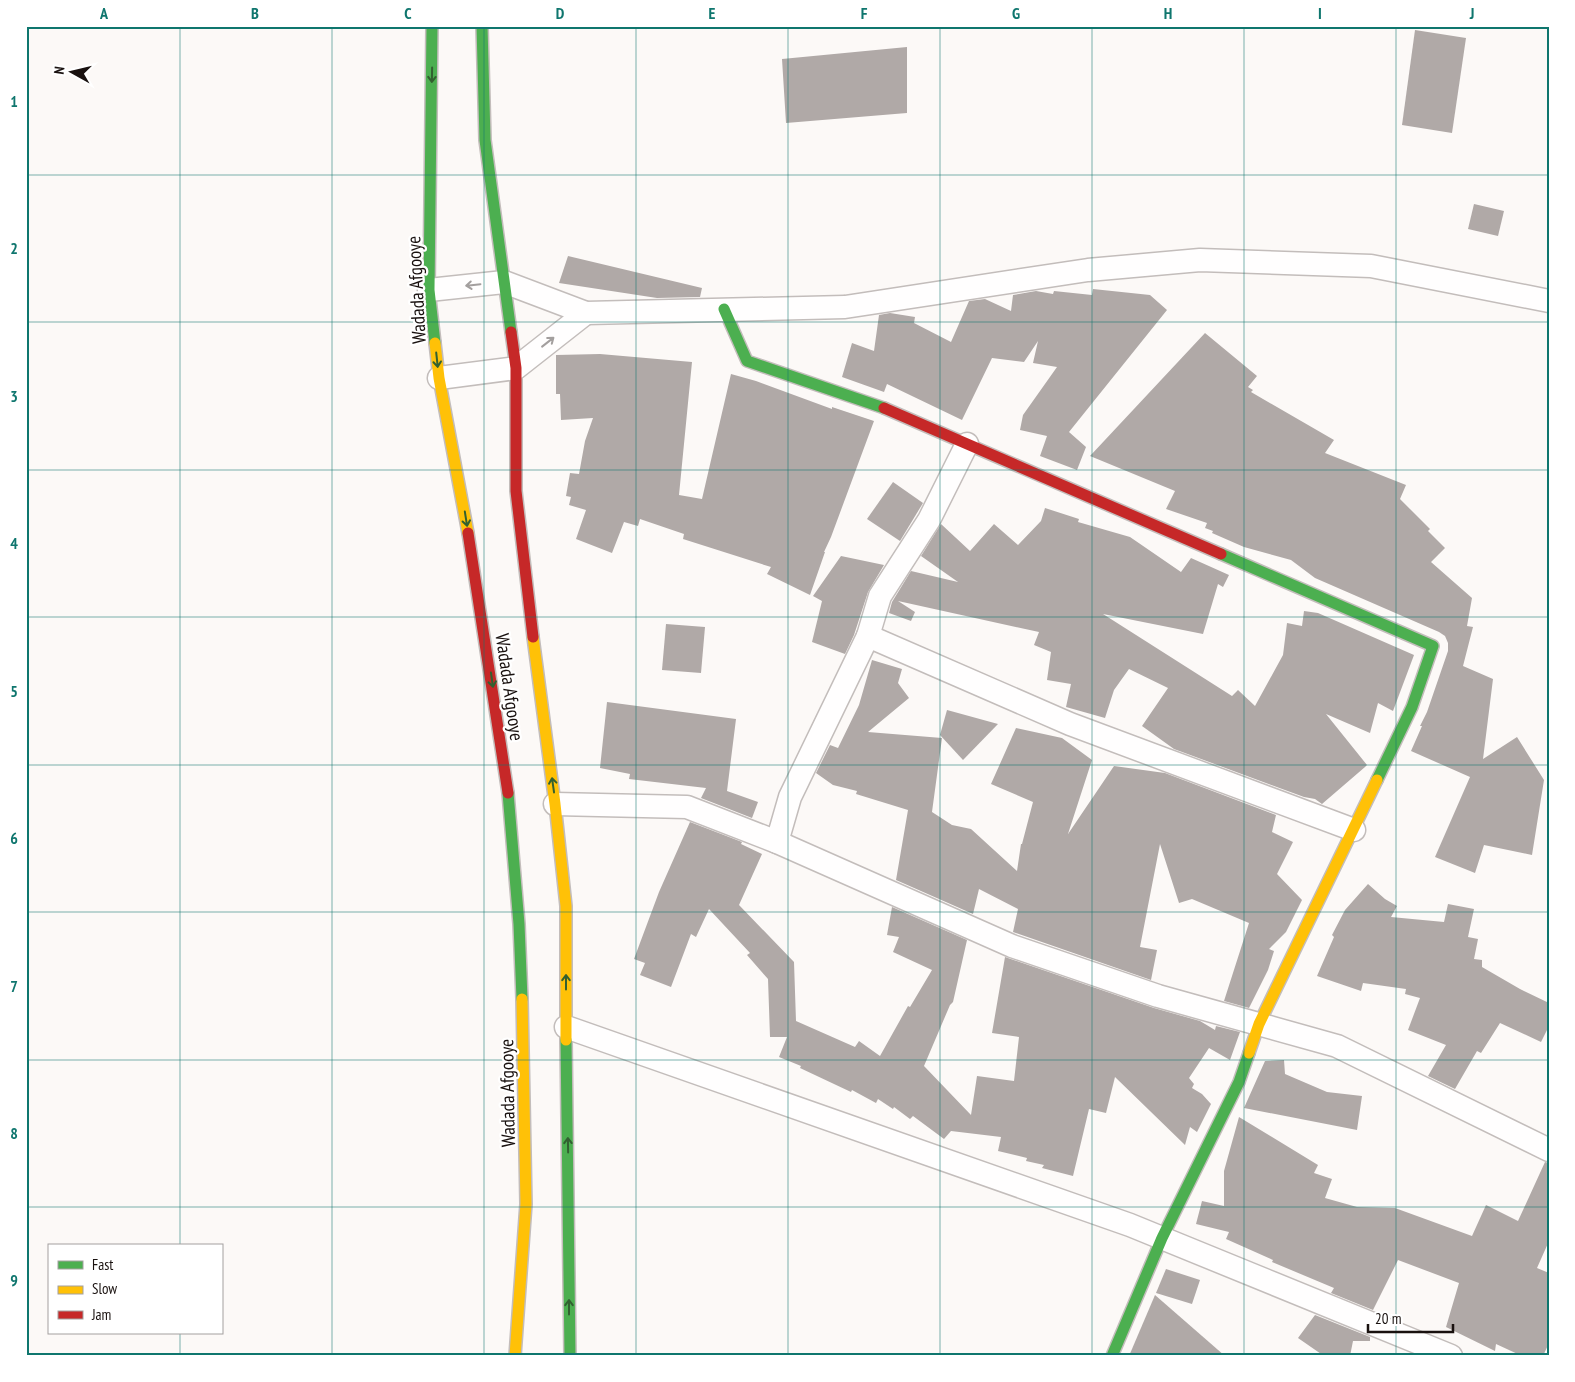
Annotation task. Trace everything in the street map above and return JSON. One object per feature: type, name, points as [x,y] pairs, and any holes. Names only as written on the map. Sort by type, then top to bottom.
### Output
[{"type":"main road","name":"Wadada Afgooye","points":[[432,26],[429,290],[439,378],[467,527],[509,799],[519,924],[523,1013],[525,1185],[524,1233],[515,1356]]},
{"type":"main road","name":"Wadada Afgooye","points":[[482,26],[485,140],[516,368],[516,491],[534,650],[556,804],[566,906],[570,1356]]},
{"type":"main road","points":[[724,309],[747,361],[881,407],[1433,646],[1412,707],[1259,1024],[1239,1082],[1162,1238],[1112,1356]]},
{"type":"street","points":[[429,290],[504,282],[586,312],[845,307],[1088,270],[1200,260],[1371,266],[1549,301]]},
{"type":"street","points":[[439,378],[516,368],[586,312]]},
{"type":"street","points":[[777,842],[790,797],[868,636],[880,596],[929,520],[967,444]]},
{"type":"street","points":[[868,636],[1070,724],[1354,830]]},
{"type":"street","points":[[556,804],[687,807],[777,842],[1012,946],[1158,996],[1337,1046],[1549,1150]]},
{"type":"street","points":[[566,1027],[1130,1225],[1451,1356]]},
{"type":"building","points":[[1415,30],[1466,38],[1452,133],[1402,125]]},
{"type":"building","points":[[907,47],[907,113],[786,123],[782,59]]},
{"type":"building","points":[[1474,204],[1504,211],[1498,236],[1468,229]]},
{"type":"building","points":[[568,256],[702,288],[700,297],[657,298],[559,283]]},
{"type":"building","points":[[1093,289],[1150,295],[1167,310],[1069,432],[1086,447],[1077,470],[1040,456],[1047,436],[1020,430],[1023,415],[1057,367],[1033,363],[1038,341],[1024,362],[992,358],[962,420],[887,384],[884,392],[842,377],[852,343],[874,351],[879,315],[890,313],[915,317],[914,323],[951,342],[969,301],[985,299],[1011,311],[1013,295],[1036,291],[1053,294],[1054,291],[1092,295]]},
{"type":"building","points":[[1205,333],[1257,376],[1248,387],[1253,390],[1251,392],[1334,440],[1325,453],[1406,485],[1400,499],[1430,529],[1428,531],[1445,548],[1431,562],[1472,598],[1467,626],[1473,627],[1463,666],[1493,679],[1483,759],[1517,737],[1544,780],[1532,855],[1484,845],[1475,873],[1435,857],[1470,777],[1411,751],[1422,726],[1420,726],[1427,712],[1448,651],[1448,643],[1445,636],[1315,578],[1291,560],[1244,547],[1212,533],[1213,531],[1205,528],[1207,523],[1166,509],[1175,491],[1090,456]]},
{"type":"building","points":[[600,354],[692,362],[679,495],[702,499],[731,374],[756,381],[832,409],[832,407],[874,421],[824,552],[810,595],[767,574],[771,567],[683,539],[684,534],[640,519],[638,526],[624,522],[612,553],[576,539],[586,510],[569,505],[571,497],[566,496],[570,473],[579,474],[585,441],[593,418],[561,420],[560,394],[556,394],[556,355]]},
{"type":"building","points":[[893,482],[923,503],[900,541],[867,519]]},
{"type":"building","points":[[1045,508],[1079,519],[1078,522],[1130,537],[1181,572],[1191,558],[1229,575],[1223,587],[1218,584],[1203,634],[1103,614],[1232,696],[1238,690],[1255,706],[1283,655],[1287,623],[1302,626],[1304,611],[1318,613],[1414,655],[1393,711],[1378,703],[1370,733],[1326,714],[1367,765],[1322,804],[1315,799],[1304,797],[1174,749],[1142,726],[1168,688],[1129,669],[1114,690],[1105,718],[1066,707],[1071,684],[1047,680],[1051,652],[1034,645],[1039,632],[898,601],[915,612],[911,621],[889,613],[892,602],[911,571],[958,582],[921,556],[941,524],[970,551],[994,524],[1018,545],[1041,521]]},
{"type":"building","points":[[841,556],[884,565],[868,592],[854,635],[845,654],[812,642],[822,601],[813,596]]},
{"type":"building","points":[[666,624],[705,627],[701,673],[662,670]]},
{"type":"building","points":[[872,660],[902,669],[898,683],[909,698],[868,732],[942,738],[932,812],[952,825],[971,829],[1017,871],[1021,844],[1033,802],[991,784],[1016,728],[1062,738],[1092,760],[1068,834],[1114,766],[1165,773],[1276,815],[1272,832],[1293,842],[1277,874],[1302,900],[1286,932],[1269,949],[1274,951],[1268,970],[1249,1008],[1224,1001],[1249,923],[1192,899],[1179,903],[1160,844],[1140,947],[1157,950],[1151,980],[1013,932],[1018,909],[979,889],[973,914],[896,880],[908,810],[856,794],[857,791],[833,785],[816,773],[830,745],[838,748],[859,705]]},
{"type":"building","points":[[607,702],[736,719],[727,791],[758,802],[752,818],[701,798],[706,788],[629,779],[630,774],[600,768]]},
{"type":"building","points":[[947,710],[998,724],[963,760],[940,735]]},
{"type":"building","points":[[690,822],[742,842],[741,844],[762,854],[739,905],[794,962],[796,1021],[855,1047],[859,1041],[880,1056],[908,1006],[910,1007],[932,970],[893,952],[899,937],[887,935],[892,907],[967,940],[953,1002],[924,1066],[971,1115],[977,1076],[1014,1081],[1019,1037],[992,1033],[1005,957],[1154,1008],[1200,1021],[1215,1030],[1216,1026],[1240,1032],[1230,1060],[1209,1048],[1189,1078],[1194,1084],[1192,1088],[1202,1094],[1211,1104],[1197,1132],[1190,1127],[1185,1145],[1115,1077],[1106,1113],[1089,1109],[1073,1176],[1042,1168],[1044,1165],[1026,1161],[1027,1158],[998,1151],[1001,1137],[951,1131],[944,1139],[913,1116],[910,1119],[894,1107],[893,1109],[878,1099],[876,1103],[779,1057],[787,1037],[770,1037],[768,979],[747,955],[750,953],[709,909],[696,937],[691,934],[671,987],[640,975],[645,963],[634,959],[659,892]]},
{"type":"building","points":[[1368,884],[1385,899],[1397,906],[1391,917],[1444,922],[1448,904],[1474,909],[1468,937],[1478,939],[1474,959],[1482,960],[1482,967],[1549,1003],[1549,1026],[1541,1042],[1500,1023],[1481,1053],[1477,1051],[1455,1089],[1428,1076],[1446,1045],[1408,1030],[1420,998],[1405,994],[1406,989],[1363,983],[1361,991],[1317,976],[1334,937],[1332,935],[1345,910]]},
{"type":"building","points":[[1284,1060],[1285,1074],[1327,1092],[1362,1096],[1357,1130],[1244,1108],[1265,1061]]},
{"type":"building","points":[[1239,1117],[1318,1165],[1314,1173],[1332,1179],[1325,1198],[1357,1207],[1395,1208],[1472,1236],[1486,1205],[1518,1221],[1545,1162],[1549,1163],[1549,1241],[1537,1268],[1549,1273],[1549,1343],[1543,1356],[1522,1356],[1496,1344],[1495,1351],[1446,1327],[1459,1283],[1398,1260],[1373,1310],[1331,1293],[1334,1288],[1272,1262],[1273,1260],[1226,1239],[1229,1232],[1196,1224],[1202,1201],[1224,1206],[1224,1171]]},
{"type":"building","points":[[1166,1269],[1200,1280],[1192,1304],[1156,1293]]},
{"type":"building","points":[[1155,1295],[1225,1356],[1129,1356]]},
{"type":"building","points":[[1315,1315],[1370,1337],[1370,1341],[1353,1341],[1350,1356],[1324,1356],[1298,1338]]},
{"type":"traffic: fast","points":[[432,26],[429,290],[435,343]]},
{"type":"traffic: fast","points":[[482,26],[485,140],[511,332]]},
{"type":"traffic: fast","points":[[724,309],[747,361],[884,408]]},
{"type":"traffic: fast","points":[[1221,554],[1433,646],[1412,707],[1377,780]]},
{"type":"traffic: fast","points":[[508,793],[519,924],[522,999]]},
{"type":"traffic: fast","points":[[566,1040],[570,1356]]},
{"type":"traffic: fast","points":[[1112,1356],[1162,1238],[1239,1082],[1249,1053]]},
{"type":"traffic: slow","points":[[435,343],[439,378],[468,533]]},
{"type":"traffic: slow","points":[[533,637],[555,804],[566,906],[566,1040]]},
{"type":"traffic: slow","points":[[1249,1053],[1259,1024],[1377,780]]},
{"type":"traffic: slow","points":[[515,1356],[526,1204],[522,999]]},
{"type":"traffic: jam","points":[[511,332],[516,368],[516,491],[533,637]]},
{"type":"traffic: jam","points":[[884,408],[1221,554]]},
{"type":"traffic: jam","points":[[468,533],[508,793]]}]
